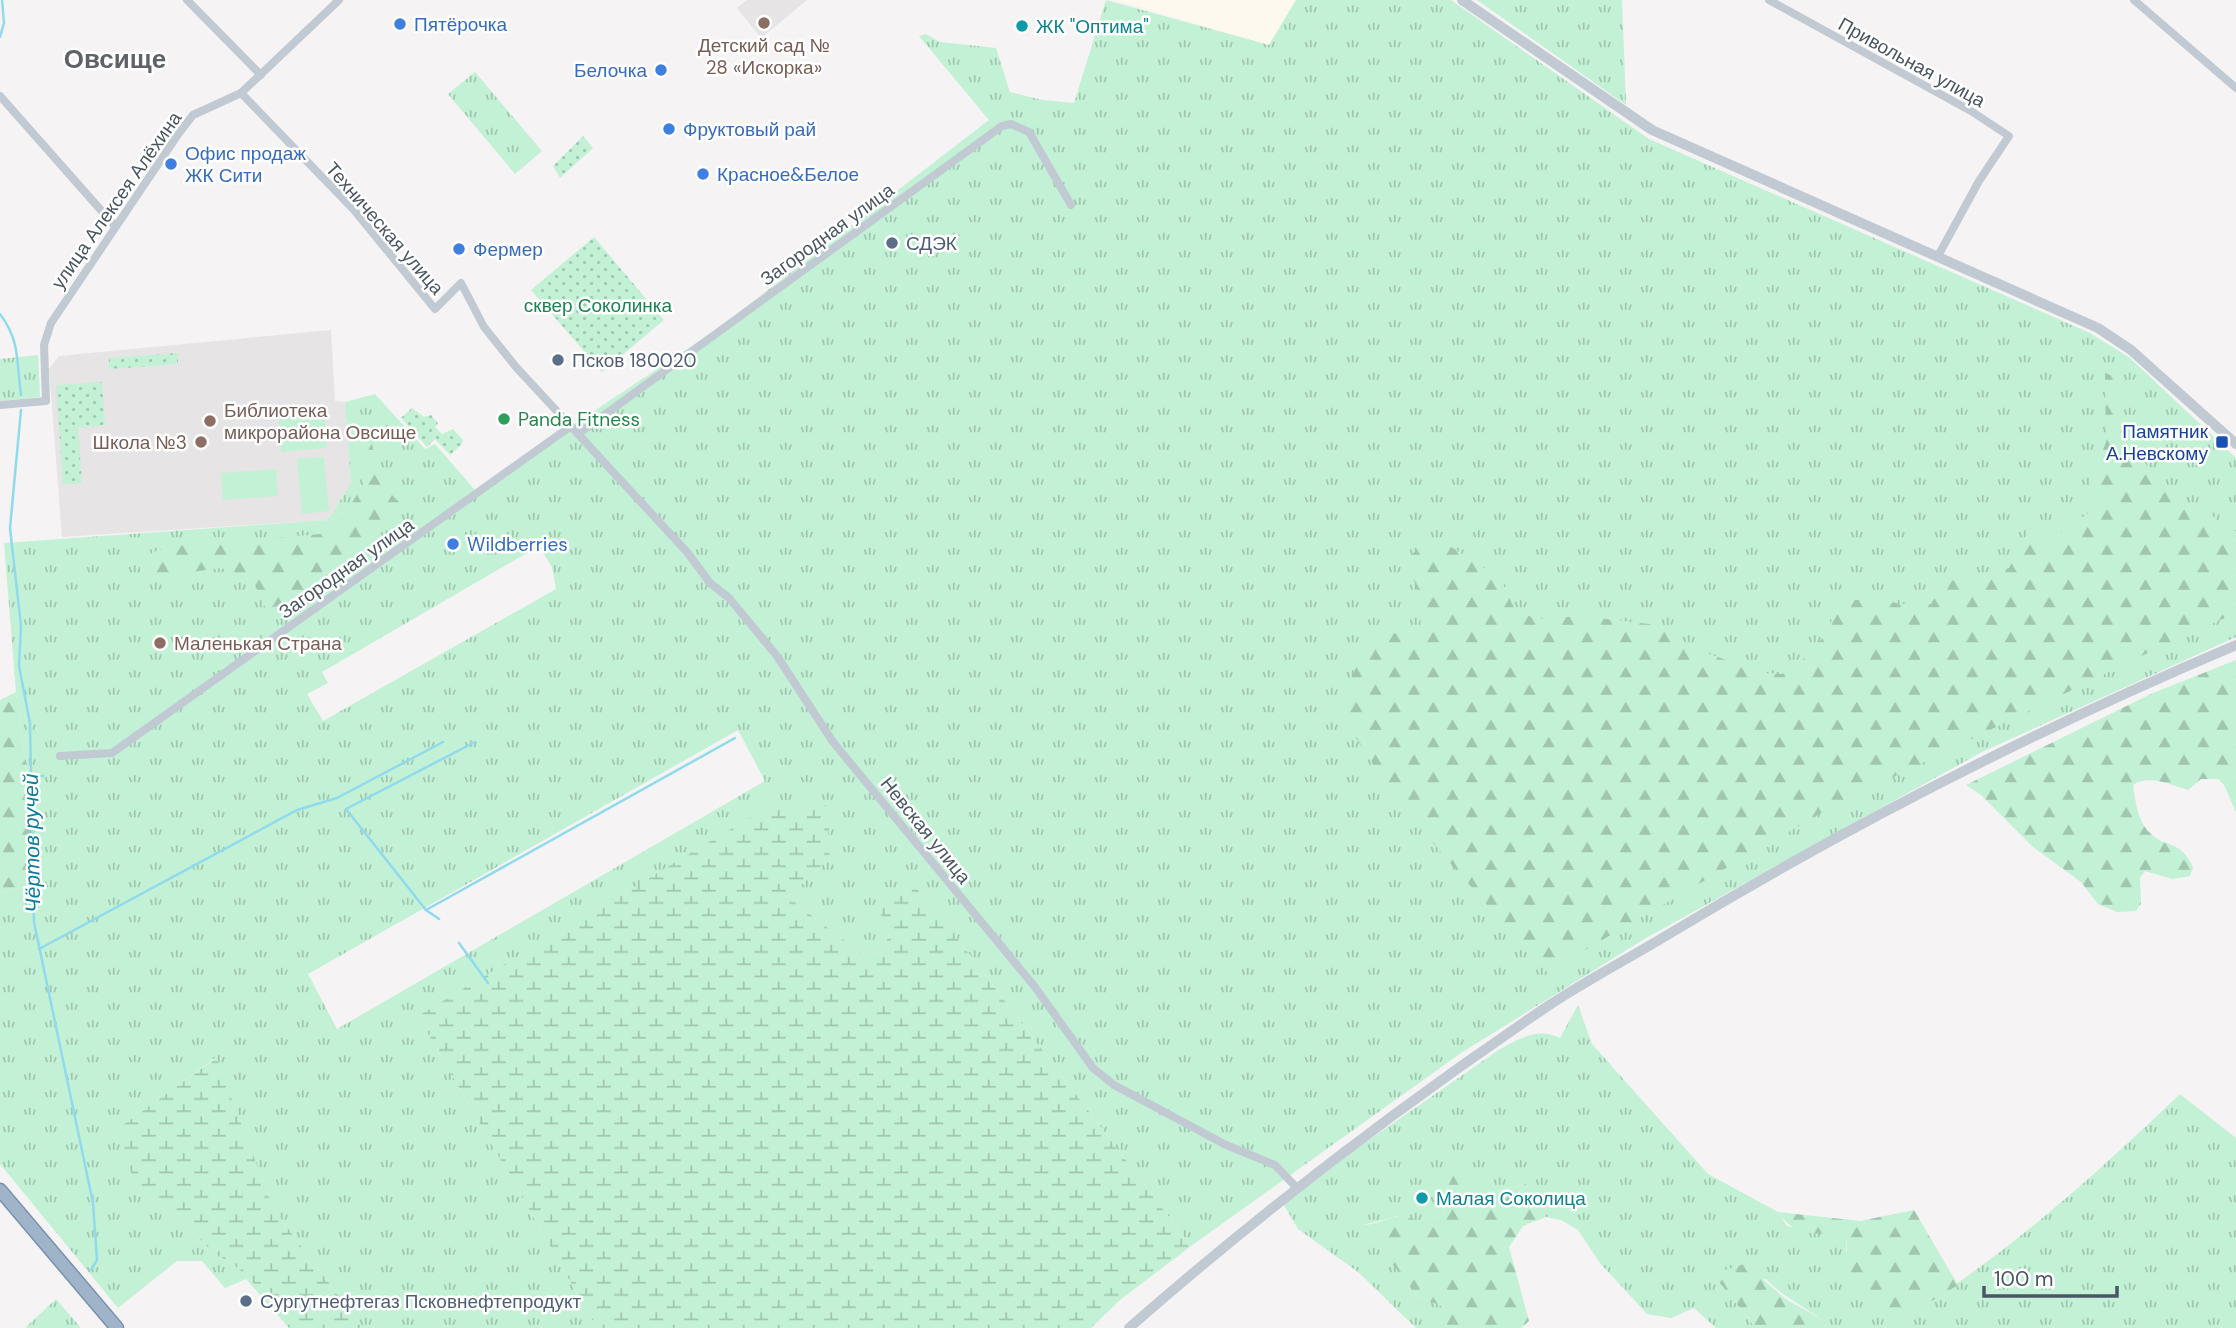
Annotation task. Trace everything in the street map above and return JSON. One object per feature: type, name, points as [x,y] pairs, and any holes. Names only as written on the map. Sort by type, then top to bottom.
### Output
[{"type":"highway","points":[[0,1190],[117,1328]]},
{"type":"street","points":[[187,0],[261,75]]},
{"type":"street","name":"улица Алексея Алёхина","points":[[0,405],[46,401],[44,345],[51,323],[114,225],[193,115],[241,93],[339,0]]},
{"type":"street","points":[[1462,0],[1652,130],[1709,158],[2098,328],[2131,350],[2236,443]]},
{"type":"street","name":"Привольная улица","points":[[1769,0],[2009,136],[1979,181],[1938,256]]},
{"type":"street","points":[[2134,0],[2236,88]]},
{"type":"street","name":"Техническая улица","points":[[241,93],[354,210],[435,309],[461,283],[494,340],[578,434]]},
{"type":"street","points":[[0,96],[114,225]]},
{"type":"street","name":"Загородная улица","points":[[578,434],[1002,126],[1011,124],[1029,132],[1071,205]]},
{"type":"street","name":"Загородная улица","points":[[60,756],[112,753],[571,426]]},
{"type":"street","name":"Невская улица","points":[[578,434],[687,552],[710,583],[729,598],[761,637],[833,742],[1035,987],[1093,1068],[1114,1085],[1226,1145],[1275,1165],[1297,1188]]},
{"type":"street","points":[[1129,1328],[1297,1188],[1546,1007],[1759,878],[1944,779],[2146,683],[2236,645]]},
{"type":"shaded area","name":"Детский сад № 28 «Искорка»","points":[[747,0],[807,0],[761,38],[737,8]]},
{"type":"shaded area","points":[[1115,0],[1296,0],[1269,45]]},
{"type":"shaded area","name":"Школа №3","points":[[331,330],[335,401],[345,402],[351,483],[328,520],[62,537],[49,369],[59,356]]},
{"type":"green space","points":[[1106,0],[1269,45],[1296,0],[1451,0],[1649,139],[2090,333],[2130,358],[2236,458],[2236,637],[1982,752],[1646,938],[1461,1053],[1191,1246],[942,918],[890,934],[881,952],[863,955],[788,897],[830,858],[825,805],[418,1016],[597,1328],[363,1328],[274,1210],[215,1058],[120,1128],[134,1184],[206,1244],[209,1253],[222,1258],[244,1274],[289,1328],[246,1279],[225,1288],[202,1261],[177,1261],[118,1308],[0,1164],[0,892],[41,884],[16,692],[4,543],[328,520],[351,483],[345,402],[375,394],[425,449],[435,444],[475,490],[716,330],[989,120],[919,36],[926,34],[940,42],[996,48],[1010,92],[1042,100],[1074,103]],"holes":[[[539,546],[552,567],[556,589],[323,721],[307,694],[328,683],[322,672]],[[738,730],[765,781],[337,1029],[308,974]]]},
{"type":"green space","points":[[1477,0],[1622,0],[1626,105]]},
{"type":"green space","points":[[475,72],[542,151],[515,174],[448,94]]},
{"type":"green space","points":[[583,136],[593,148],[560,178],[553,166]]},
{"type":"green space","name":"сквер Соколинка","points":[[594,237],[664,320],[602,372],[531,290]]},
{"type":"green space","points":[[178,353],[178,364],[109,369],[109,358]]},
{"type":"green space","points":[[38,355],[40,397],[0,401],[0,359]]},
{"type":"green space","points":[[2105,373],[2116,377],[2124,430],[2145,463],[2180,499],[2236,532],[2236,613],[2154,650],[1828,809],[1547,972],[1425,833],[1380,775],[1346,723],[1344,705],[1349,683],[1379,634],[1401,633],[1420,646],[1421,602],[1407,559],[1423,544],[1448,545],[1487,570],[1504,586],[1514,608],[1535,619],[1581,616],[1657,625],[1698,650],[1763,673],[1787,674],[1825,634],[1837,601],[1931,604],[1939,592],[1956,579],[2009,568],[2030,527],[2047,543],[2102,503],[2090,484],[2106,442]]},
{"type":"green space","points":[[102,382],[105,425],[78,428],[82,483],[63,485],[56,385]]},
{"type":"green space","points":[[324,407],[327,448],[281,452],[278,411]]},
{"type":"green space","points":[[412,408],[424,417],[431,415],[438,423],[435,427],[442,434],[453,429],[463,440],[462,444],[450,455],[435,439],[427,447],[401,418]]},
{"type":"green space","points":[[358,435],[371,439],[380,483],[406,509],[378,533],[367,557],[296,601],[266,609],[252,579],[221,568],[154,577],[140,575],[140,565],[153,552],[174,546],[333,533],[363,485]]},
{"type":"green space","points":[[324,457],[329,511],[302,514],[297,459]]},
{"type":"green space","points":[[276,469],[278,496],[223,500],[221,473]]},
{"type":"green space","points":[[2236,660],[2236,812],[2224,785],[2218,779],[2201,779],[2188,790],[2153,780],[2133,785],[2138,810],[2146,828],[2156,838],[2183,852],[2193,867],[2190,876],[2172,879],[2145,871],[2140,878],[2141,904],[2136,911],[2117,912],[2098,904],[2081,882],[2033,847],[1981,795],[1966,785],[2153,693]]},
{"type":"green space","points":[[16,692],[41,884],[0,892],[0,700]]},
{"type":"green space","points":[[773,804],[803,811],[826,805],[830,858],[788,897],[863,955],[881,952],[890,934],[879,910],[909,880],[942,918],[1191,1246],[1120,1300],[1091,1328],[597,1328],[418,1016]]},
{"type":"green space","points":[[1578,1005],[1592,1044],[1708,1174],[1778,1212],[1787,1226],[1846,1236],[1846,1251],[1904,1318],[2013,1242],[2115,1155],[2180,1094],[2236,1138],[2236,1328],[1826,1328],[1825,1322],[1766,1279],[1719,1282],[1756,1328],[1716,1328],[1694,1308],[1671,1318],[1647,1314],[1600,1263],[1578,1230],[1561,1220],[1546,1217],[1526,1184],[1491,1192],[1457,1169],[1445,1192],[1443,1215],[1424,1223],[1397,1216],[1363,1225],[1418,1297],[1444,1307],[1447,1328],[1416,1328],[1358,1272],[1298,1229],[1284,1205],[1356,1149],[1500,1049],[1537,1034],[1560,1038]]},
{"type":"green space","points":[[216,1058],[274,1210],[363,1328],[289,1328],[244,1274],[222,1258],[209,1253],[206,1244],[134,1184],[119,1128]]},
{"type":"green space","points":[[1457,1168],[1491,1192],[1526,1184],[1546,1217],[1523,1226],[1509,1247],[1529,1321],[1521,1328],[1447,1328],[1444,1307],[1418,1297],[1362,1225],[1401,1216],[1426,1221],[1443,1215],[1445,1192]]},
{"type":"green space","points":[[1914,1210],[1958,1285],[1904,1318],[1888,1316],[1862,1293],[1848,1270],[1846,1236],[1800,1231],[1785,1221],[1778,1212],[1860,1221]]},
{"type":"green space","points":[[1744,1264],[1782,1296],[1825,1322],[1826,1328],[1756,1328],[1719,1282],[1718,1272]]},
{"type":"green space","points":[[56,1299],[81,1328],[26,1328],[26,1327]]},
{"type":"waterway","name":"Чёртов ручей","points":[[0,37],[4,23],[2,0]]},
{"type":"waterway","name":"Чёртов ручей","points":[[0,314],[15,343],[21,395]]},
{"type":"waterway","name":"Чёртов ручей","points":[[21,410],[10,528],[21,626],[19,666],[30,723],[34,922],[93,1203],[97,1260],[91,1270]]},
{"type":"waterway","points":[[426,910],[735,738]]},
{"type":"waterway","points":[[39,949],[297,810],[337,798],[443,742]]},
{"type":"waterway","points":[[439,919],[426,910],[346,809],[475,742]]},
{"type":"waterway","points":[[32,777],[43,776]]},
{"type":"waterway","points":[[459,943],[488,983]]},
{"type":"place","name":"Детский сад № 28 «Искорка»","points":[[764,23]]},
{"type":"place","name":"Пятёрочка","points":[[400,24]]},
{"type":"place","name":"ЖК \"Оптима\"","points":[[1022,26]]},
{"type":"place","name":"Белочка","points":[[661,70]]},
{"type":"place","name":"Фруктовый рай","points":[[669,129]]},
{"type":"place","name":"Офис продаж ЖК Сити","points":[[171,164]]},
{"type":"place","name":"Красное&Белое","points":[[703,174]]},
{"type":"place","name":"СДЭК","points":[[892,243]]},
{"type":"place","name":"Фермер","points":[[459,249]]},
{"type":"place","name":"Псков 180020","points":[[558,360]]},
{"type":"place","name":"Panda Fitness","points":[[504,419]]},
{"type":"place","name":"Библиотека микрорайона Овсище","points":[[210,421]]},
{"type":"place","name":"Школа №3","points":[[201,442]]},
{"type":"place","name":"Памятник А.Невскому","points":[[2222,442]]},
{"type":"place","name":"Wildberries","points":[[453,544]]},
{"type":"place","name":"Маленькая Страна","points":[[160,643]]},
{"type":"place","name":"Малая Соколица","points":[[1422,1198]]},
{"type":"place","name":"Сургутнефтегаз Псковнефтепродукт","points":[[246,1301]]},
{"type":"district","name":"Овсище","points":[[115,59]]}]
